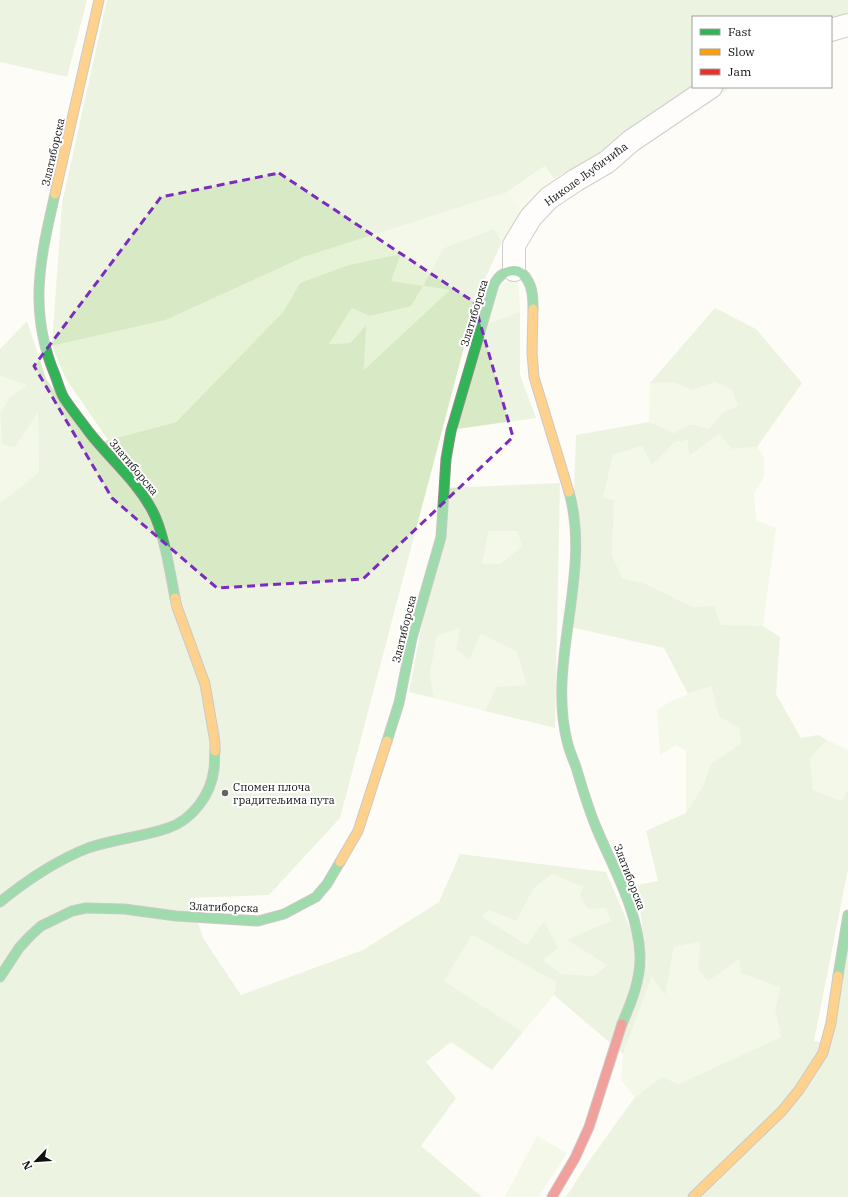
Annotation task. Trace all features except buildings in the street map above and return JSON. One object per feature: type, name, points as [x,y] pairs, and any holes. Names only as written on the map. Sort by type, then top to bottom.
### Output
[{"type":"street","name":"Златиборска","points":[[0,902],[17,888],[64,859],[89,848],[169,828],[189,817],[198,808],[211,783],[214,770],[215,742],[205,684],[176,607],[162,537],[153,511],[139,489],[90,433],[64,397],[54,377],[42,338],[38,293],[44,243],[99,0]]},
{"type":"street","points":[[832,30],[848,25]]},
{"type":"street","name":"Николе Љубичића","points":[[514,270],[514,245],[531,217],[550,198],[576,180],[607,162],[631,141],[710,88]]},
{"type":"street","name":"Златиборска","points":[[0,977],[19,948],[30,936],[41,926],[72,911],[86,908],[124,909],[176,916],[258,921],[284,914],[308,902],[316,897],[328,884],[358,831],[395,718],[412,638],[441,537],[446,459],[451,431],[494,284],[500,275],[509,271],[518,271],[525,276],[532,290],[532,372],[570,496],[574,515],[576,550],[562,681],[567,741],[595,825],[625,894],[640,944],[640,971],[637,983],[612,1053],[594,1116],[574,1160],[552,1197]]},
{"type":"street","points":[[693,1197],[782,1111],[799,1090],[820,1057],[826,1046],[832,1023],[848,915]]},
{"type":"highlighted area","points":[[279,173],[474,302],[513,437],[363,579],[217,588],[112,498],[34,366],[161,197]]},
{"type":"green space","points":[[0,0],[87,0],[67,77],[0,62]]},
{"type":"green space","points":[[107,0],[848,0],[848,21],[832,30],[832,16],[692,16],[692,88],[730,88],[569,182],[554,179],[545,166],[507,192],[304,257],[166,320],[52,346],[62,203]]},
{"type":"green space","points":[[545,166],[554,178],[563,173],[569,182],[523,214],[507,192]]},
{"type":"green space","points":[[507,192],[523,214],[523,224],[502,242],[494,229],[423,286],[451,290],[364,371],[365,326],[350,343],[329,344],[352,308],[391,281],[401,254],[300,283],[283,312],[176,422],[108,440],[66,379],[52,346],[166,320],[304,257]]},
{"type":"green space","points":[[494,229],[502,242],[478,294],[340,818],[269,895],[190,898],[203,938],[241,995],[363,950],[439,902],[460,854],[606,872],[647,967],[637,885],[658,881],[646,831],[686,813],[703,786],[711,764],[741,743],[739,728],[719,716],[711,686],[688,694],[664,648],[570,627],[576,435],[649,422],[674,433],[691,424],[709,429],[723,412],[738,406],[732,390],[715,382],[692,390],[673,382],[650,383],[715,308],[756,329],[802,383],[757,447],[732,449],[719,434],[689,456],[688,440],[675,442],[652,465],[642,446],[613,455],[603,498],[614,500],[612,555],[622,578],[646,584],[693,607],[714,606],[721,625],[763,626],[780,637],[776,694],[801,738],[818,735],[827,740],[810,758],[813,790],[842,801],[848,789],[848,869],[814,1041],[830,1043],[848,942],[848,1197],[566,1197],[587,1164],[635,1097],[662,1077],[678,1084],[781,1037],[775,1010],[780,987],[741,973],[739,959],[708,981],[698,969],[700,942],[674,947],[665,995],[652,976],[623,1054],[554,995],[556,982],[472,935],[444,981],[523,1032],[492,1070],[451,1042],[426,1062],[456,1098],[421,1146],[482,1197],[0,1197],[0,503],[39,472],[38,412],[15,447],[2,444],[0,414],[10,397],[28,385],[0,376],[0,349],[27,321],[46,379],[93,444],[176,422],[283,312],[300,283],[349,265],[401,254],[391,281],[423,286],[444,248]],"holes":[[[423,286],[450,290],[364,370],[366,325],[350,343],[329,344],[352,308],[370,316],[411,306]],[[552,874],[583,887],[580,896],[588,909],[606,908],[611,921],[567,940],[607,965],[593,976],[562,974],[542,960],[558,948],[544,921],[527,945],[482,917],[489,910],[516,921],[534,888]]]},
{"type":"green space","points":[[511,278],[518,280],[520,312],[485,325],[495,289]]},
{"type":"green space","points":[[520,312],[520,375],[536,418],[457,429],[485,325]]},
{"type":"green space","points":[[0,376],[29,385],[10,397],[0,414]]},
{"type":"green space","points":[[673,382],[692,390],[715,382],[732,390],[739,406],[723,412],[709,429],[691,424],[674,433],[649,422],[650,383]]},
{"type":"green space","points":[[38,411],[39,472],[0,503],[0,422],[2,444]]},
{"type":"green space","points":[[719,434],[732,449],[757,447],[764,457],[764,477],[754,493],[756,520],[776,528],[763,626],[721,625],[713,606],[693,607],[646,584],[622,578],[612,555],[614,500],[603,499],[613,455],[642,446],[652,464],[675,442],[689,440],[689,456]]},
{"type":"green space","points":[[560,483],[555,728],[485,711],[496,687],[527,685],[517,652],[481,634],[469,660],[456,649],[460,628],[437,636],[430,674],[434,698],[409,692],[448,488]],"holes":[[[489,531],[517,531],[522,546],[500,564],[482,564]]]},
{"type":"green space","points":[[489,531],[517,531],[522,546],[500,564],[482,564]]},
{"type":"green space","points":[[460,628],[469,660],[481,634],[517,652],[528,685],[496,687],[485,711],[434,698],[430,674],[437,636]]},
{"type":"green space","points":[[711,686],[719,715],[739,728],[741,743],[711,764],[703,786],[686,813],[686,751],[676,745],[660,755],[657,710],[673,700]]},
{"type":"green space","points":[[827,740],[848,750],[848,789],[842,801],[813,790],[810,758]]},
{"type":"green space","points":[[552,874],[583,887],[606,908],[611,921],[607,965],[593,976],[562,974],[541,959],[544,921],[527,945],[482,918],[489,910],[516,921],[534,888]]},
{"type":"green space","points":[[472,935],[556,982],[554,995],[523,1032],[444,981]]},
{"type":"green space","points":[[700,942],[698,969],[739,959],[742,973],[780,986],[775,1010],[781,1037],[677,1084],[662,1077],[635,1097],[621,1080],[623,1054],[652,975],[665,994],[674,947]]},
{"type":"green space","points":[[537,1136],[567,1153],[538,1197],[505,1197]]},
{"type":"traffic: fast","points":[[55,194],[41,263],[39,285],[39,307],[47,352],[64,398],[97,442],[131,479],[146,499],[152,510],[160,529],[175,598]]},
{"type":"traffic: fast","points":[[387,741],[399,703],[412,638],[441,537],[446,459],[451,431],[494,284],[497,279],[506,272],[520,272],[531,287],[533,309]]},
{"type":"traffic: fast","points":[[569,492],[575,523],[576,554],[562,679],[562,710],[568,744],[588,805],[596,827],[624,890],[635,922],[640,955],[639,973],[632,999],[622,1024]]},
{"type":"traffic: fast","points":[[0,902],[20,886],[76,853],[108,842],[148,834],[168,828],[185,819],[199,805],[209,788],[214,769],[215,751]]},
{"type":"traffic: fast","points":[[0,977],[19,948],[30,936],[41,926],[72,911],[86,908],[124,909],[176,916],[258,921],[284,914],[316,897],[327,884],[340,862]]},
{"type":"traffic: fast","points":[[838,976],[848,915]]},
{"type":"traffic: slow","points":[[55,194],[99,0]]},
{"type":"traffic: slow","points":[[533,309],[532,353],[534,377],[569,492]]},
{"type":"traffic: slow","points":[[175,598],[205,684],[215,742],[215,751]]},
{"type":"traffic: slow","points":[[340,862],[358,831],[387,741]]},
{"type":"traffic: slow","points":[[693,1197],[782,1111],[799,1090],[823,1053],[831,1023],[838,976]]},
{"type":"traffic: jam","points":[[552,1197],[575,1158],[589,1127],[622,1024]]},
{"type":"place","name":"Спомен плоча градитељима пута","points":[[225,793]]}]
